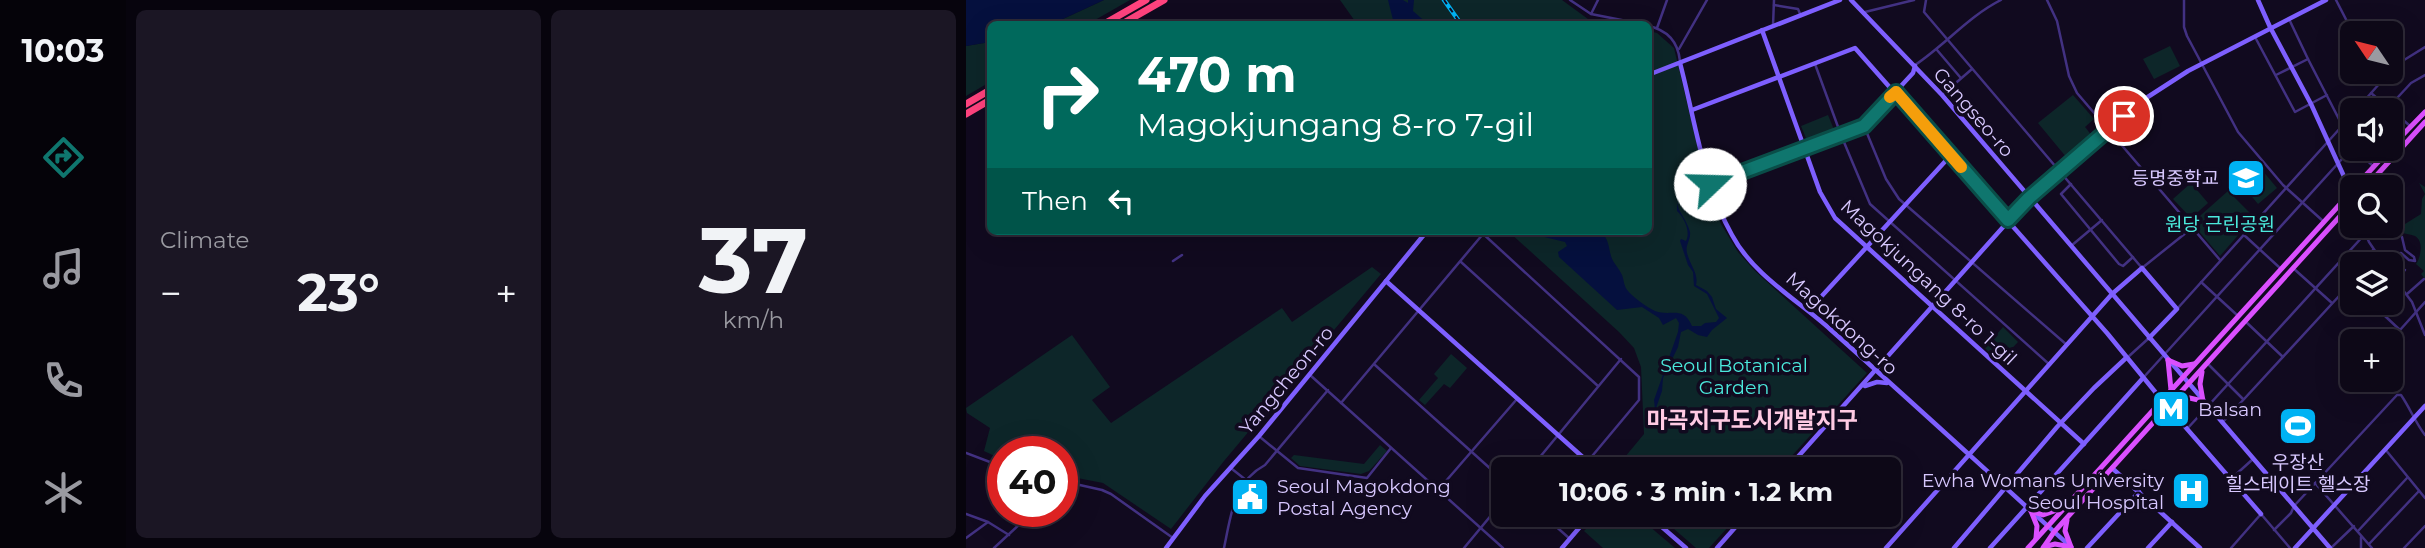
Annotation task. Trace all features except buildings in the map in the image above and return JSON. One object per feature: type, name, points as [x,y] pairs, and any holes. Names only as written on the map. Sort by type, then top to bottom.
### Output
[{"type":"highway","points":[[1109,21],[1146,0]]},
{"type":"highway","points":[[1127,21],[1164,0]]},
{"type":"highway","points":[[966,104],[987,92]]},
{"type":"highway","points":[[966,114],[987,102]]},
{"type":"main road","points":[[2403,135],[2425,112]]},
{"type":"main road","points":[[2377,175],[2425,122]]},
{"type":"main road","points":[[2365,175],[2378,161]]},
{"type":"main road","points":[[2028,548],[2161,399],[2202,371],[2282,269],[2340,205]]},
{"type":"main road","points":[[2043,548],[2054,532],[2177,397],[2198,362],[2293,268],[2340,216]]},
{"type":"main road","points":[[2166,358],[2183,366],[2198,362]]},
{"type":"main road","points":[[2166,358],[2171,390]]},
{"type":"main road","points":[[2202,371],[2200,384],[2206,404]]},
{"type":"main road","points":[[2177,397],[2206,404]]},
{"type":"main road","points":[[2029,509],[2049,515],[2062,509]]},
{"type":"main road","points":[[2029,509],[2037,526],[2035,539]]},
{"type":"main road","points":[[2068,517],[2065,531],[2071,548]]},
{"type":"main road","points":[[2043,548],[2055,544],[2071,548]]},
{"type":"street","points":[[1570,0],[1591,14],[1627,21]]},
{"type":"street","points":[[1591,14],[1598,0]]},
{"type":"street","points":[[1657,28],[1667,0]]},
{"type":"street","points":[[1680,63],[1679,49],[1707,0]]},
{"type":"street","name":"Gangseo-ro","points":[[1851,0],[1916,65],[2331,548],[2354,526]]},
{"type":"street","points":[[1865,12],[1914,0]]},
{"type":"street","points":[[1926,0],[1924,12],[2177,309]]},
{"type":"street","points":[[1710,184],[1864,126],[1913,73],[1916,65],[2001,0]]},
{"type":"street","points":[[2047,0],[2058,24],[2072,86],[2220,260]]},
{"type":"street","points":[[2184,0],[2184,27],[2238,132],[2286,188],[2323,221]]},
{"type":"street","points":[[2258,0],[2311,104],[2343,175]]},
{"type":"street","points":[[1798,457],[2029,198],[2140,102],[2202,64],[2326,0]]},
{"type":"street","points":[[2336,0],[2347,21]]},
{"type":"street","points":[[1652,74],[1837,1]]},
{"type":"street","points":[[1773,26],[1774,2],[1798,9],[1801,16]]},
{"type":"street","points":[[2289,19],[2340,122]]},
{"type":"street","points":[[1652,27],[1664,31],[1679,49]]},
{"type":"street","name":"Magokjungang 8-ro 1-gil","points":[[1762,30],[1803,149],[1827,207],[1846,230],[2084,444]]},
{"type":"street","points":[[2255,37],[2295,112],[2327,95]]},
{"type":"street","points":[[2367,98],[2396,65],[2425,47]]},
{"type":"street","points":[[1692,110],[1855,48],[2008,220],[2161,399]]},
{"type":"street","points":[[1937,50],[1961,78]]},
{"type":"street","points":[[2275,75],[2308,59]]},
{"type":"street","name":"Magokdong-ro","points":[[1680,63],[1710,184],[1732,237],[1759,269],[1809,310],[2071,548]]},
{"type":"street","points":[[1815,64],[1870,204],[2050,365]]},
{"type":"street","points":[[1942,95],[1972,69]]},
{"type":"street","points":[[2398,98],[2412,83],[2425,75]]},
{"type":"street","points":[[2371,93],[2376,98]]},
{"type":"street","points":[[2403,121],[2411,127]]},
{"type":"street","points":[[1864,126],[1892,190],[2067,345]]},
{"type":"street","points":[[1954,548],[2061,422],[2177,309],[2340,128]]},
{"type":"street","points":[[1809,310],[1951,155]]},
{"type":"street","points":[[1990,548],[2029,509],[2143,378],[2166,358],[2340,160]]},
{"type":"street","points":[[2367,161],[2373,166]]},
{"type":"street","points":[[2071,184],[2060,193],[2120,266],[2133,257]]},
{"type":"street","points":[[2071,246],[2102,220]]},
{"type":"street","points":[[1886,548],[2112,294],[2192,228]]},
{"type":"street","points":[[2244,234],[2282,269]]},
{"type":"street","name":"Yangcheon-ro","points":[[1166,548],[1205,496],[1259,436],[1424,235]]},
{"type":"street","points":[[1341,402],[1461,262],[1480,235]]},
{"type":"street","points":[[1483,235],[1639,377],[1639,400],[1590,457]]},
{"type":"street","points":[[2188,429],[2206,404],[2229,384],[2361,238]]},
{"type":"street","points":[[2367,238],[2373,250]]},
{"type":"street","points":[[2402,238],[2405,250],[2415,261],[2403,255]]},
{"type":"street","points":[[1173,261],[1182,255]]},
{"type":"street","points":[[1461,262],[1598,386]]},
{"type":"street","points":[[2293,268],[2333,304]]},
{"type":"street","points":[[2403,273],[2406,270]]},
{"type":"street","points":[[2407,294],[2424,280],[2420,273]]},
{"type":"street","points":[[1386,281],[1583,457]]},
{"type":"street","points":[[2201,282],[2284,357]]},
{"type":"street","points":[[2403,289],[2425,335]]},
{"type":"street","points":[[2222,424],[2340,297]]},
{"type":"street","points":[[2384,315],[2400,330],[2425,302]]},
{"type":"street","points":[[1540,457],[1621,359]]},
{"type":"street","points":[[1374,364],[1491,469]]},
{"type":"street","points":[[2208,364],[2244,400]]},
{"type":"street","points":[[1310,375],[1503,548]]},
{"type":"street","points":[[1861,387],[1876,382],[1889,383]]},
{"type":"street","points":[[1224,548],[1235,499],[1246,480],[1265,465],[1328,390]]},
{"type":"street","points":[[2274,530],[2397,395],[2404,399],[2413,419],[2425,435]]},
{"type":"street","points":[[1438,489],[1517,399]]},
{"type":"street","points":[[2295,548],[2425,406]]},
{"type":"street","points":[[2168,407],[2290,548]]},
{"type":"street","points":[[1259,436],[1298,468],[1367,478],[1391,448]]},
{"type":"street","points":[[2385,449],[2425,498]]},
{"type":"street","points":[[966,453],[987,461]]},
{"type":"street","points":[[2231,479],[2253,459]]},
{"type":"street","points":[[1230,467],[1246,480]]},
{"type":"street","points":[[2112,468],[2200,548]]},
{"type":"street","points":[[2358,531],[2407,478]]},
{"type":"street","points":[[2315,483],[2371,546],[2419,491]]},
{"type":"street","points":[[1078,484],[1111,494],[1173,538]]},
{"type":"street","points":[[2087,548],[2139,492]]},
{"type":"street","points":[[966,513],[987,522]]},
{"type":"street","points":[[2231,548],[2260,514]]},
{"type":"street","points":[[1464,548],[1491,515]]},
{"type":"street","points":[[2148,548],[2172,522]]},
{"type":"street","points":[[966,538],[987,523]]},
{"type":"street","points":[[2404,548],[2425,526]]},
{"type":"street","points":[[996,527],[1009,535]]},
{"type":"street","points":[[994,548],[1017,527]]},
{"type":"street","points":[[1557,527],[1570,539]]},
{"type":"street","points":[[1562,548],[1580,527]]},
{"type":"street","points":[[1662,527],[1686,548]]},
{"type":"street","points":[[1717,548],[1736,527]]},
{"type":"street","points":[[2361,535],[2361,548]]},
{"type":"green space","points":[[1104,0],[1130,0],[1093,21],[1058,21]]},
{"type":"green space","points":[[1340,0],[1562,0],[1588,19],[1600,21],[1355,21]]},
{"type":"green space","name":"Seoul Botanical Garden","points":[[1652,32],[1674,48],[1708,191],[1721,224],[1738,252],[1755,271],[1867,373],[1791,457],[1625,457],[1644,434],[1641,367],[1634,348],[1512,235],[1652,235]]},
{"type":"green space","points":[[987,42],[987,84],[966,96],[966,46]]},
{"type":"green space","points":[[2170,46],[2180,66],[2154,79],[2143,59]]},
{"type":"green space","points":[[2073,95],[2094,119],[2085,127],[2093,137],[2067,158],[2038,123]]},
{"type":"green space","points":[[1828,115],[1835,132],[1808,143],[1801,126]]},
{"type":"green space","points":[[2257,164],[2277,188],[2258,204],[2238,180]]},
{"type":"green space","points":[[2191,183],[2208,203],[2191,218],[2173,199]]},
{"type":"green space","name":"원당 근린공원","points":[[2228,191],[2254,217],[2220,256],[2192,223]]},
{"type":"green space","points":[[2425,194],[2425,279],[2421,274],[2424,271],[2416,264],[2420,242],[2415,236],[2403,233],[2403,223],[2421,214]]},
{"type":"green space","points":[[1372,267],[1381,274],[1224,461],[1171,529],[1103,483],[1078,478],[1078,436],[988,436],[990,428],[967,413],[966,408],[1072,335],[1110,387],[1092,400],[1111,423],[1282,308],[1292,322]]},
{"type":"green space","points":[[2003,327],[2018,342],[1999,362],[1985,348]]},
{"type":"green space","points":[[1451,354],[1467,368],[1450,388],[1444,384],[1425,405],[1419,400],[1438,378],[1434,374]]},
{"type":"green space","points":[[1380,445],[1387,451],[1369,471],[1361,474],[1300,466],[1291,458],[1294,455],[1364,464]]},
{"type":"green space","points":[[1588,527],[1650,527],[1675,548],[1603,548],[1584,531]]},
{"type":"green space","points":[[1672,527],[1728,527],[1709,548],[1696,548]]},
{"type":"shaded area","points":[[966,0],[1104,0],[1058,21],[987,21],[987,42],[966,46]]},
{"type":"shaded area","points":[[1388,0],[1403,0],[1408,3],[1408,0],[1414,0],[1413,11],[1425,21],[1393,21]]},
{"type":"shaded area","points":[[1677,202],[1690,232],[1687,250],[1695,273],[1696,285],[1707,291],[1716,309],[1727,318],[1707,337],[1688,329],[1681,332],[1678,347],[1663,378],[1656,419],[1654,400],[1678,332],[1679,323],[1676,318],[1663,325],[1659,318],[1642,307],[1617,310],[1559,257],[1558,252],[1567,246],[1565,242],[1536,235],[1603,235],[1626,288],[1645,305],[1661,313],[1681,314],[1692,326],[1716,322],[1719,318],[1707,294],[1694,286],[1693,272],[1680,241],[1686,241],[1688,233],[1677,211]]},
{"type":"railway","points":[[1444,0],[1459,21]]},
{"type":"slow traffic","points":[[1890,97],[1896,92],[1961,167]]},
{"type":"place","name":"등명중학교","points":[[2246,178]]},
{"type":"place","name":"Balsan","points":[[2171,409]]},
{"type":"place","name":"우장산 힐스테이트 헬스장","points":[[2298,426]]},
{"type":"place","name":"Ewha Womans University Seoul Hospital","points":[[2191,491]]},
{"type":"place","name":"Seoul Magokdong Postal Agency","points":[[1250,497]]},
{"type":"district","name":"마곡지구도시개발지구","points":[[1752,420]]},
{"type":"route","points":[[1710,184],[1864,126],[1896,92],[2008,220],[2029,198],[2124,116]]}]
